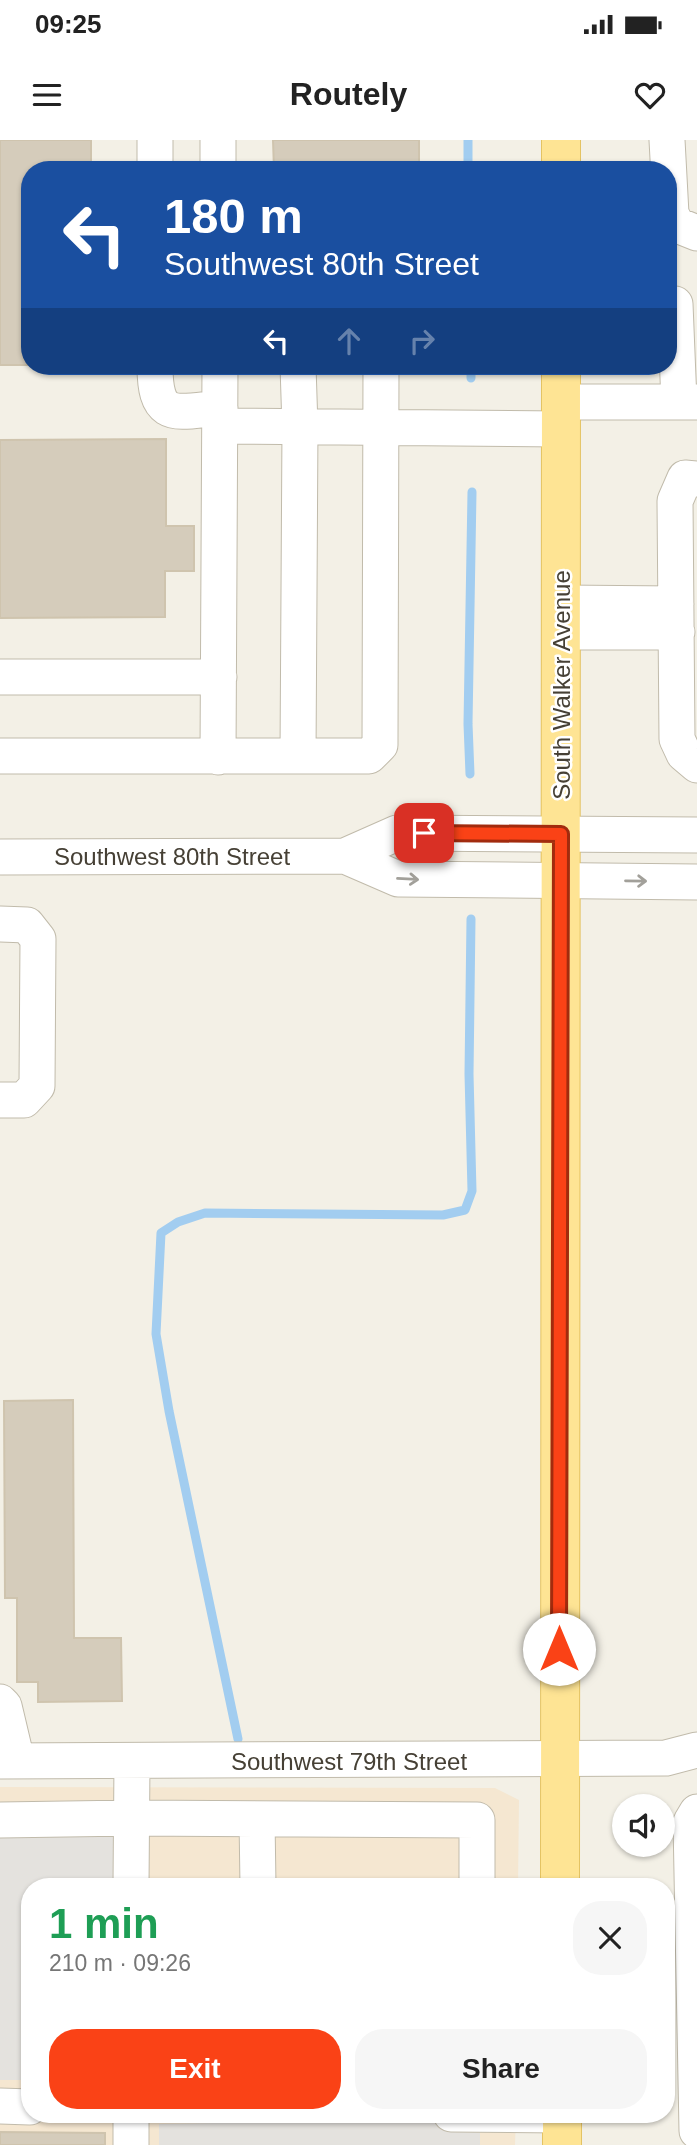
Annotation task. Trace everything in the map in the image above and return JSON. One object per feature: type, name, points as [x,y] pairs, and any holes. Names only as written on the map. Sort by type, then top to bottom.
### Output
[{"type":"main road","points":[[561,140],[561,161]]},
{"type":"main road","name":"South Walker Avenue","points":[[560,1878],[561,399]]},
{"type":"main road","points":[[562,2123],[562,2145]]},
{"type":"street","points":[[155,140],[155,161]]},
{"type":"street","points":[[218,140],[218,161]]},
{"type":"street","points":[[561,140],[568,140]]},
{"type":"street","points":[[667,140],[668,161]]},
{"type":"street","points":[[677,225],[697,233]]},
{"type":"street","points":[[155,375],[155,390],[162,406],[173,412],[300,428],[381,428],[561,399],[688,402],[677,319]]},
{"type":"street","points":[[218,757],[220,375]]},
{"type":"street","points":[[298,375],[298,756]]},
{"type":"street","points":[[0,756],[369,756],[380,745],[381,375]]},
{"type":"street","points":[[697,478],[685,478],[676,501],[677,739],[684,754],[697,765]]},
{"type":"street","points":[[561,617],[676,618]]},
{"type":"street","points":[[0,677],[219,677]]},
{"type":"street","name":"Southwest 80th Street","points":[[345,856],[397,833],[697,835]]},
{"type":"street","name":"Southwest 80th Street","points":[[0,857],[345,856],[398,879],[697,882]]},
{"type":"street","points":[[0,924],[27,925],[38,939],[37,1086],[24,1100],[0,1100]]},
{"type":"street","points":[[0,1702],[4,1706],[8,1761]]},
{"type":"street","name":"Southwest 79th Street","points":[[8,1761],[666,1758],[697,1750]]},
{"type":"street","points":[[131,1878],[132,1761]]},
{"type":"street","points":[[697,1812],[691,1822],[686,2045],[697,2131]]},
{"type":"street","points":[[257,1819],[258,1878]]},
{"type":"street","points":[[0,1820],[477,1820],[477,1878]]},
{"type":"street","points":[[0,2106],[21,2106]]},
{"type":"street","points":[[131,2123],[131,2145]]},
{"type":"street","points":[[478,2123],[478,2145]]},
{"type":"shaded area","points":[[0,1787],[495,1788],[519,1800],[518,1878],[21,1878],[21,2123],[516,2123],[515,2145],[0,2145]]},
{"type":"shaded area","points":[[118,1820],[118,1878],[21,1878],[21,2080],[0,2080],[0,1821]]},
{"type":"shaded area","points":[[480,2123],[480,2145],[159,2145],[159,2124]]},
{"type":"building","points":[[0,140],[91,140],[91,161],[21,161],[21,365],[0,365]]},
{"type":"building","points":[[273,140],[419,140],[419,161],[274,161]]},
{"type":"building","points":[[166,439],[166,526],[194,526],[194,571],[165,571],[165,617],[0,618],[0,440]]},
{"type":"building","points":[[73,1400],[74,1638],[121,1638],[122,1701],[38,1702],[38,1682],[17,1682],[17,1598],[5,1598],[4,1401]]},
{"type":"building","points":[[0,2132],[105,2133],[105,2145],[0,2145]]},
{"type":"waterway","points":[[468,140],[468,161]]},
{"type":"waterway","points":[[470,774],[468,724],[472,492]]},
{"type":"waterway","points":[[238,1739],[169,1411],[156,1334],[161,1233],[178,1222],[205,1213],[443,1215],[465,1210],[472,1191],[469,1074],[471,919]]},
{"type":"route","points":[[424,833],[561,834],[559,1649]]}]
